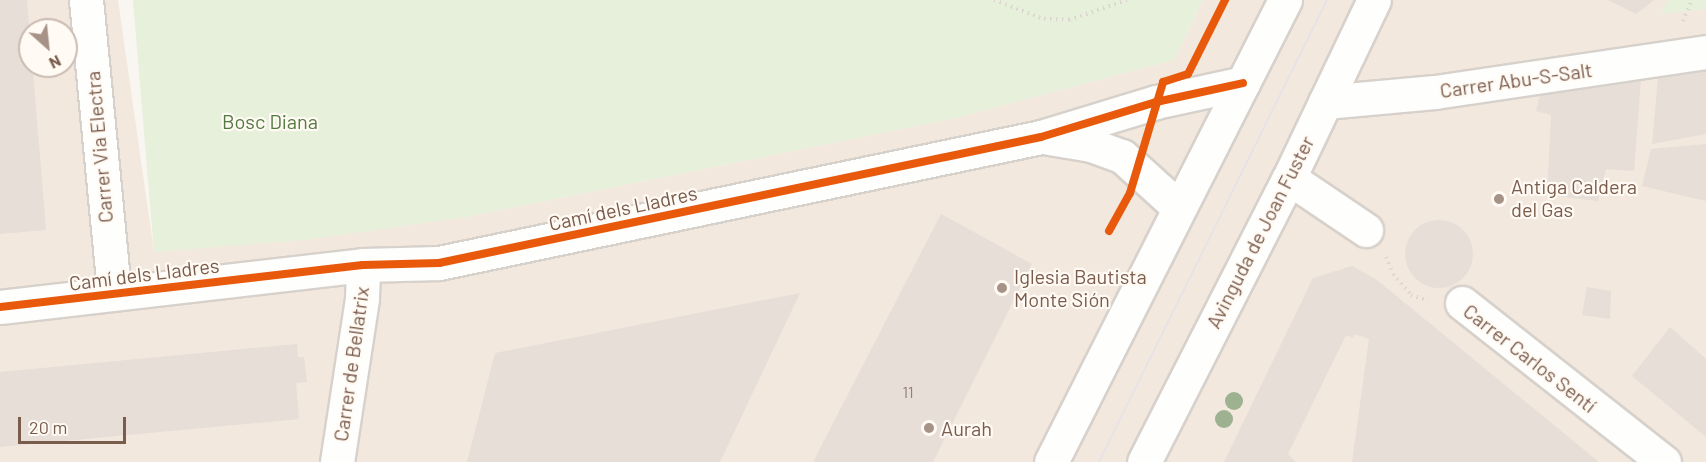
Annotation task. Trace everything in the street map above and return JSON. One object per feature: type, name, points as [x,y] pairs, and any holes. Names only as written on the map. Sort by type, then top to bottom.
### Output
[{"type":"street","name":"Carrer Via Electra","points":[[86,0],[114,293]]},
{"type":"street","points":[[1051,462],[1177,206],[1285,0]]},
{"type":"street","name":"Avinguda de Joan Fuster","points":[[1144,462],[1289,178],[1374,0]]},
{"type":"street","name":"Carrer Abu-S-Salt","points":[[1325,102],[1435,92],[1706,52]]},
{"type":"street","name":"Camí dels Lladres","points":[[0,307],[363,265],[439,263],[1041,137],[1156,102],[1243,83]]},
{"type":"street","name":"Camí dels Lladres","points":[[1041,137],[1091,144],[1122,156],[1177,206]]},
{"type":"street","points":[[1289,178],[1366,230]]},
{"type":"street","name":"Carrer de Bellatrix","points":[[337,462],[362,298],[363,265]]},
{"type":"street","name":"Carrer Carlos Sentí","points":[[1462,303],[1664,462]]},
{"type":"path","points":[[994,0],[1044,19],[1070,20],[1127,0]]},
{"type":"path","points":[[1682,22],[1692,0]]},
{"type":"shaded area","points":[[0,0],[118,0],[154,252],[466,217],[951,119],[1174,60],[1203,0],[1706,0],[1706,462],[0,462]]},
{"type":"green space","name":"Bosc Diana","points":[[133,0],[1203,0],[1174,60],[951,119],[466,217],[304,240],[154,252]]},
{"type":"green space","points":[[1668,0],[1706,0],[1706,9],[1661,14]]},
{"type":"building","points":[[0,0],[27,0],[28,18],[18,18],[18,78],[33,78],[46,230],[0,234]]},
{"type":"building","points":[[1608,0],[1654,0],[1636,14]]},
{"type":"building","points":[[1706,69],[1706,134],[1652,144],[1658,78]]},
{"type":"building","points":[[1641,79],[1634,171],[1606,169],[1598,201],[1547,195],[1551,115],[1536,111],[1540,95]]},
{"type":"building","points":[[1706,144],[1706,201],[1642,186],[1651,149]]},
{"type":"building","points":[[941,214],[1032,264],[933,462],[813,462]]},
{"type":"building","points":[[1439,220],[1452,223],[1463,230],[1470,241],[1473,254],[1470,267],[1463,278],[1452,285],[1439,288],[1426,285],[1415,278],[1408,267],[1405,254],[1408,241],[1415,230],[1426,223]]},
{"type":"building","points":[[1352,266],[1377,280],[1599,462],[1352,462],[1369,339],[1354,334],[1353,338],[1346,335],[1288,454],[1296,462],[1224,462],[1313,278]]},
{"type":"building","points":[[1587,287],[1611,291],[1610,319],[1582,315]]},
{"type":"building","points":[[800,293],[720,462],[467,462],[495,353]]},
{"type":"building","points":[[1670,327],[1706,359],[1706,437],[1632,376]]},
{"type":"building","points":[[297,344],[298,357],[304,357],[307,382],[296,383],[299,419],[0,447],[0,372]]},
{"type":"tram line","points":[[1099,462],[1327,0]]},
{"type":"cycle path","points":[[1109,231],[1130,193],[1163,82],[1188,74],[1225,0]]},
{"type":"cycle path","points":[[0,307],[363,265],[439,263],[1041,137],[1156,102],[1243,83]]},
{"type":"place","name":"Antiga Caldera del Gas","points":[[1499,199]]},
{"type":"place","name":"Iglesia Bautista Monte Sión","points":[[1002,288]]},
{"type":"place","name":"Aurah","points":[[929,428]]}]
